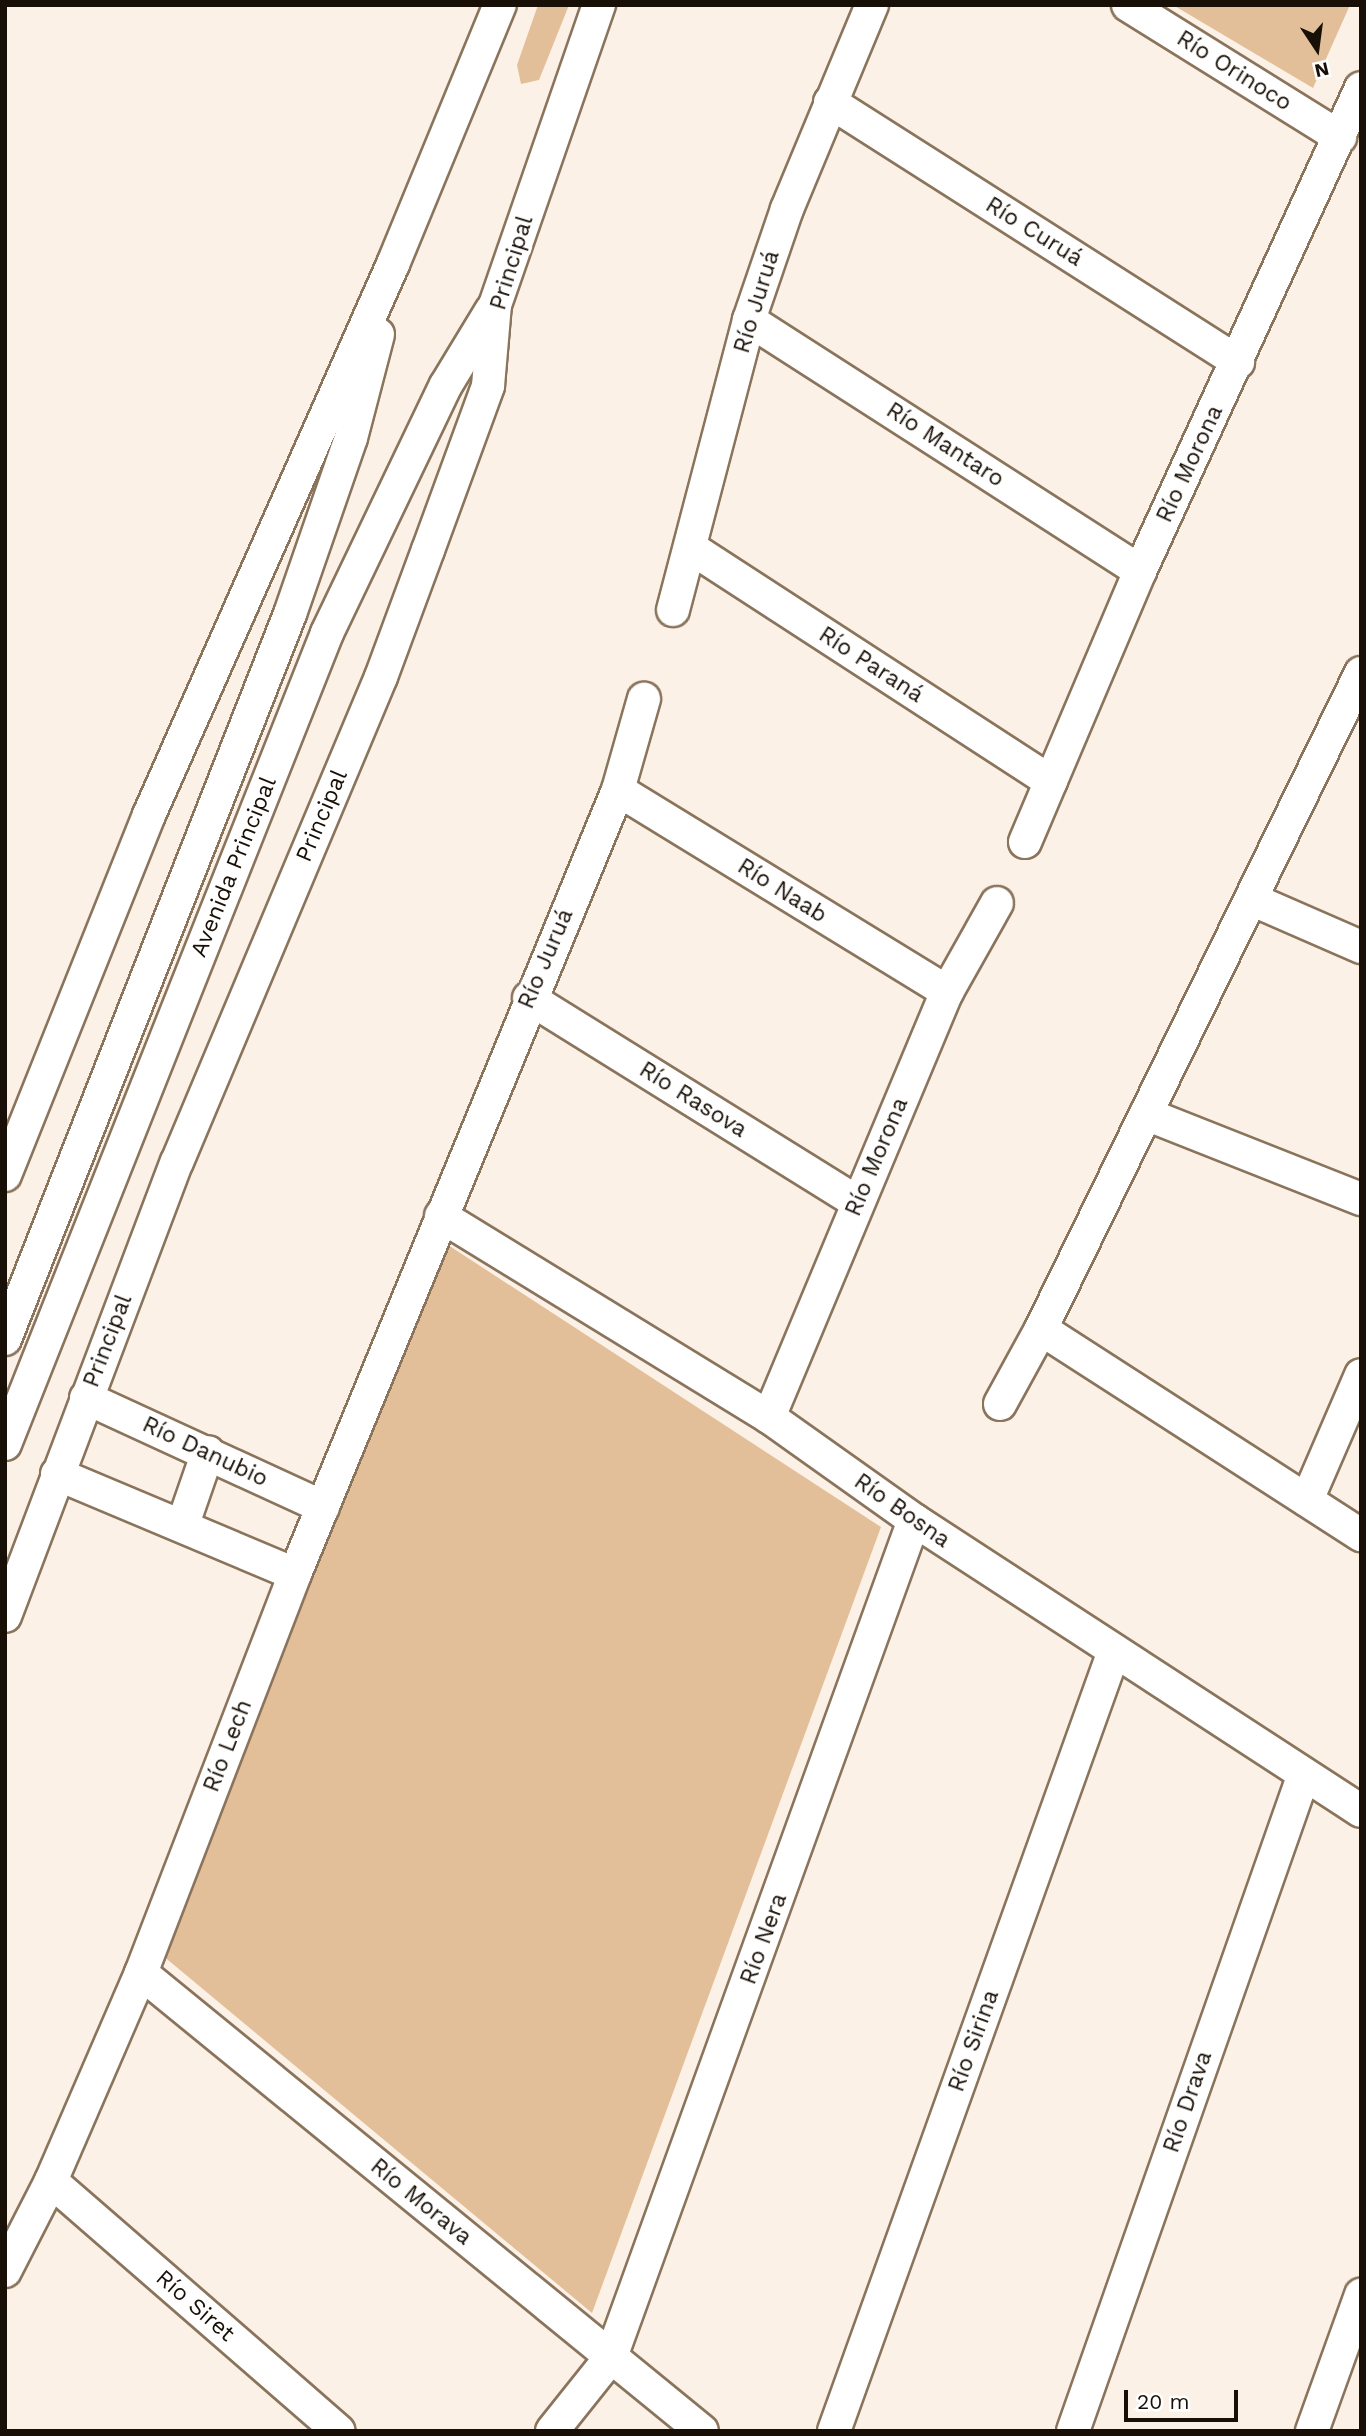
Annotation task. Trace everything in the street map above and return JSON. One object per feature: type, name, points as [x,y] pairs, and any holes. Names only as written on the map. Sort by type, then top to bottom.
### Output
[{"type":"street","points":[[5,1175],[149,815],[393,264],[500,5]]},
{"type":"street","name":"Principal","points":[[5,1616],[177,1162],[419,575],[488,386],[495,305],[599,5]]},
{"type":"street","name":"Río Juruá","points":[[673,610],[749,320],[830,102],[872,5]]},
{"type":"street","name":"Río Orinoco","points":[[1128,5],[1340,137]]},
{"type":"street","name":"Río Morona","points":[[1025,842],[1140,571],[1238,362],[1361,88]]},
{"type":"street","name":"Río Curuá","points":[[830,102],[1238,362]]},
{"type":"street","name":"Avenida Principal","points":[[5,1339],[290,614],[351,438],[393,264]]},
{"type":"street","name":"Avenida Principal","points":[[5,1444],[327,633],[446,385],[495,305]]},
{"type":"street","name":"Río Mantaro","points":[[749,320],[1140,571]]},
{"type":"street","name":"Río Paraná","points":[[691,548],[1051,782]]},
{"type":"street","points":[[1000,1404],[1041,1329],[1357,688]]},
{"type":"street","name":"Río Juruá","points":[[441,1216],[529,998],[618,790],[645,699]]},
{"type":"street","name":"Río Naab","points":[[618,790],[947,992]]},
{"type":"street","points":[[1251,899],[1361,947]]},
{"type":"street","name":"Río Morona","points":[[769,1417],[947,992],[996,903]]},
{"type":"street","name":"Río Rasova","points":[[529,998],[857,1202]]},
{"type":"street","points":[[1146,1114],[1361,1199]]},
{"type":"street","name":"Río Bosna","points":[[441,1216],[769,1417],[914,1520],[1361,1811]]},
{"type":"street","name":"Río Lech","points":[[5,2271],[51,2181],[141,1973],[295,1574],[441,1216]]},
{"type":"street","points":[[1041,1329],[1361,1535]]},
{"type":"street","points":[[1307,1500],[1361,1375]]},
{"type":"street","name":"Río Danubio","points":[[86,1398],[323,1507]]},
{"type":"street","points":[[183,1524],[208,1452]]},
{"type":"street","points":[[57,1474],[183,1524],[295,1574]]},
{"type":"street","name":"Río Nera","points":[[552,2431],[611,2357],[914,1520]]},
{"type":"street","name":"Río Sirina","points":[[834,2431],[1114,1651]]},
{"type":"street","name":"Río Drava","points":[[1073,2431],[1304,1774]]},
{"type":"street","name":"Río Morava","points":[[141,1973],[702,2431]]},
{"type":"street","name":"Río Siret","points":[[51,2181],[339,2431]]},
{"type":"street","points":[[1312,2431],[1361,2295]]},
{"type":"shaded area","points":[[538,5],[569,5],[539,80],[521,84],[517,65]]},
{"type":"shaded area","points":[[1173,5],[1350,5],[1313,88]]},
{"type":"shaded area","points":[[448,1245],[881,1527],[592,2313],[156,1950]]}]
